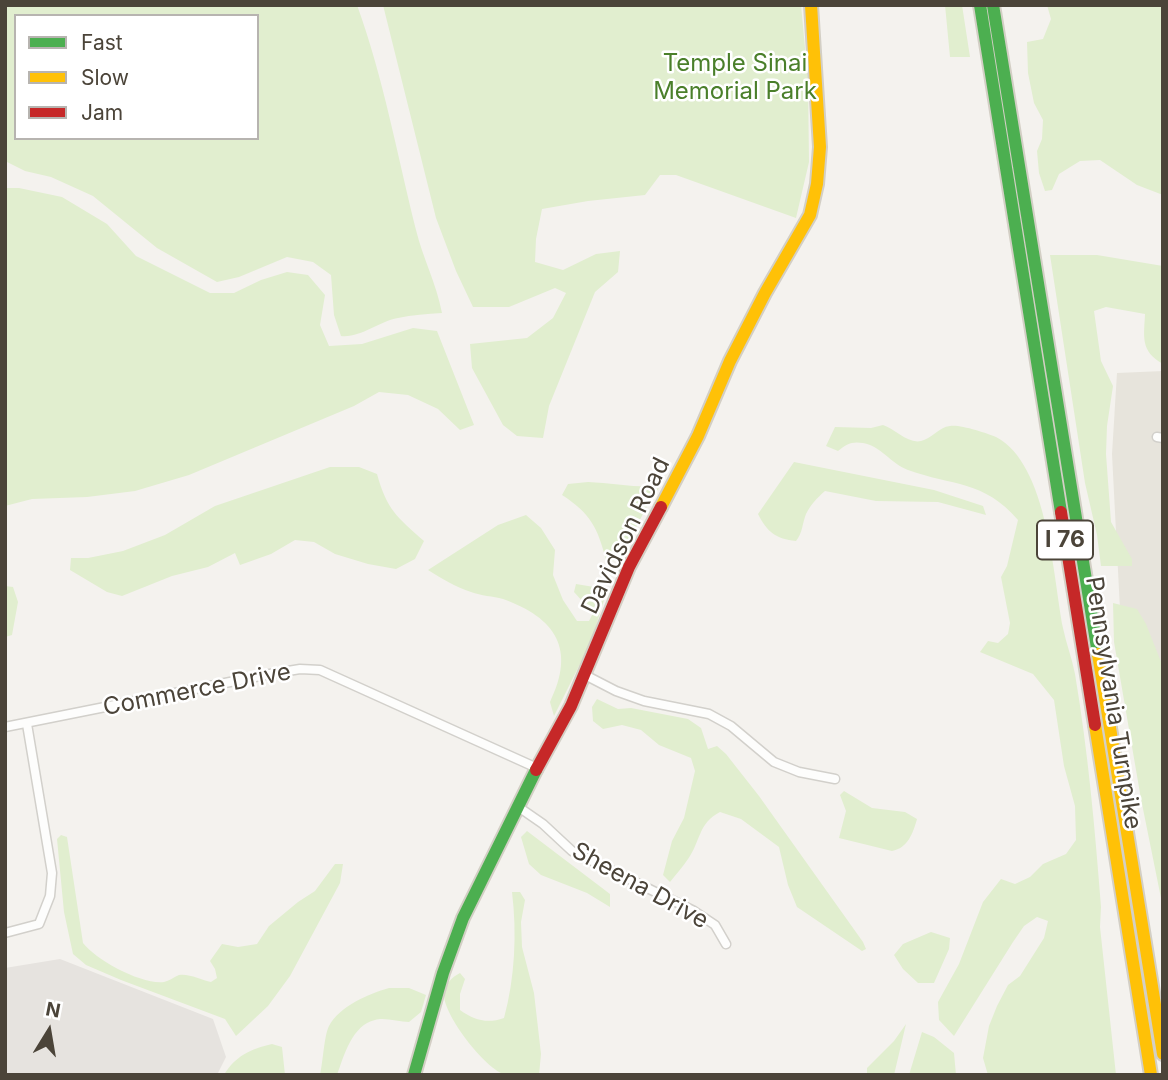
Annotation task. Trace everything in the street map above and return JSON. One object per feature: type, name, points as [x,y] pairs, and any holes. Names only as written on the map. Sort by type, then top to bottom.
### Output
[{"type":"main road","name":"Davidson Road","points":[[414,1075],[443,973],[463,918],[517,806],[571,706],[629,567],[686,461],[730,361],[810,215],[817,184],[820,147],[811,5]]},
{"type":"main road","name":"Pennsylvania Turnpike","points":[[980,5],[1151,1075]]},
{"type":"main road","name":"Pennsylvania Turnpike","points":[[993,5],[1163,1054]]},
{"type":"street","name":"Commerce Drive","points":[[5,727],[270,674],[300,669],[320,670],[537,768]]},
{"type":"street","points":[[585,675],[616,691],[644,701],[709,714],[731,726],[774,762],[799,772],[835,779]]},
{"type":"street","points":[[5,933],[38,924],[50,896],[52,873],[27,724]]},
{"type":"street","name":"Sheena Drive","points":[[517,806],[543,824],[572,851],[694,911],[715,925],[726,944]]},
{"type":"shaded area","points":[[1163,371],[1163,887],[1121,629],[1112,454],[1117,373]]},
{"type":"shaded area","points":[[60,959],[213,1019],[226,1057],[217,1075],[5,1075],[5,968]]},
{"type":"green space","points":[[5,5],[357,5],[383,89],[419,241],[442,313],[398,318],[355,335],[341,336],[334,315],[331,275],[313,262],[287,257],[239,277],[217,282],[157,248],[93,196],[51,177],[25,171],[5,161]]},
{"type":"green space","name":"Temple Sinai Memorial Park","points":[[383,5],[801,5],[808,80],[809,162],[796,218],[676,175],[660,175],[645,195],[542,209],[535,262],[563,270],[596,254],[620,251],[618,272],[595,292],[549,406],[543,438],[517,436],[503,425],[472,368],[470,344],[527,338],[553,318],[566,293],[555,288],[509,307],[473,307],[436,218]]},
{"type":"green space","points":[[945,5],[962,5],[970,57],[950,57]]},
{"type":"green space","points":[[1047,5],[1163,5],[1163,195],[1137,185],[1100,160],[1080,161],[1059,174],[1052,190],[1045,191],[1039,173],[1037,151],[1042,139],[1043,120],[1034,103],[1028,73],[1027,42],[1043,39],[1051,19]]},
{"type":"green space","points":[[5,188],[19,188],[62,197],[107,224],[136,256],[210,293],[234,293],[261,280],[287,272],[308,275],[325,295],[320,325],[329,346],[362,344],[413,328],[437,331],[474,425],[460,430],[438,409],[408,395],[379,392],[354,406],[189,475],[135,491],[87,497],[32,499],[5,506]]},
{"type":"green space","points":[[1050,255],[1097,255],[1163,266],[1163,364],[1147,349],[1144,336],[1145,314],[1106,307],[1094,311],[1101,361],[1113,386],[1106,454],[1111,522],[1132,559],[1132,566],[1101,566],[1085,483]]},
{"type":"green space","points":[[883,425],[916,441],[925,440],[946,427],[954,426],[996,437],[1013,451],[1027,471],[1037,496],[1051,552],[1084,732],[1099,878],[1100,927],[1116,1075],[988,1075],[983,1058],[989,1026],[1008,985],[1020,976],[1044,938],[1048,921],[1037,917],[1024,926],[954,1036],[939,1020],[938,1002],[959,964],[983,902],[1001,879],[1015,884],[1030,877],[1043,864],[1066,854],[1076,840],[1075,806],[1064,766],[1054,700],[1033,674],[980,652],[988,641],[998,643],[1008,634],[1010,623],[1001,577],[1007,566],[1018,520],[1005,507],[980,491],[908,470],[869,445],[852,443],[838,451],[826,446],[835,427],[871,428]]},
{"type":"green space","points":[[794,462],[934,490],[983,506],[986,515],[938,502],[876,501],[825,491],[808,510],[796,541],[783,538],[769,530],[758,514]]},
{"type":"green space","points":[[330,467],[359,467],[377,474],[389,505],[424,541],[415,559],[396,569],[335,554],[314,542],[295,540],[271,554],[240,565],[235,553],[208,567],[172,576],[122,596],[107,592],[70,570],[71,558],[88,558],[123,551],[165,535],[215,506]]},
{"type":"green space","points":[[588,482],[660,486],[619,561],[606,560],[592,522],[580,508],[562,495],[568,484]]},
{"type":"green space","points":[[526,515],[541,528],[555,550],[553,575],[563,600],[577,621],[589,621],[593,613],[574,592],[576,584],[600,588],[604,600],[591,642],[554,716],[550,702],[558,683],[561,651],[548,626],[521,607],[503,599],[465,590],[428,570],[498,525]]},
{"type":"green space","points":[[5,586],[13,587],[18,602],[12,635],[5,637]]},
{"type":"green space","points":[[1113,603],[1137,609],[1163,667],[1163,908],[1114,642]]},
{"type":"green space","points":[[597,699],[618,709],[631,708],[688,719],[701,728],[708,749],[717,746],[726,754],[759,796],[866,949],[862,951],[797,907],[788,885],[779,847],[741,819],[720,812],[713,816],[704,827],[688,859],[670,882],[663,875],[672,841],[684,818],[695,771],[691,758],[659,745],[641,730],[622,725],[603,729],[593,721],[592,707]]},
{"type":"green space","points":[[844,791],[872,808],[905,812],[917,819],[906,843],[892,851],[839,838],[846,811],[840,795]]},
{"type":"green space","points":[[527,831],[610,894],[610,907],[587,893],[541,875],[529,864],[521,837]]},
{"type":"green space","points":[[61,835],[67,837],[83,943],[98,957],[120,970],[155,982],[164,982],[183,975],[211,982],[217,978],[210,961],[222,944],[238,947],[257,944],[269,926],[315,891],[335,864],[343,864],[340,883],[290,976],[268,1006],[236,1036],[225,1019],[121,980],[86,965],[73,954],[64,912],[57,839]]},
{"type":"green space","points":[[512,892],[520,892],[525,900],[521,922],[522,947],[534,993],[541,1054],[539,1075],[506,1075],[488,1063],[458,1028],[450,1015],[444,994],[449,981],[460,973],[465,979],[460,994],[460,1010],[481,1020],[504,1018],[514,955]]},
{"type":"green space","points":[[931,932],[950,938],[949,949],[934,983],[918,983],[903,969],[894,955],[903,944]]},
{"type":"green space","points":[[389,988],[409,988],[426,995],[421,1012],[409,1022],[383,1019],[367,1023],[350,1042],[337,1075],[320,1075],[326,1036],[334,1019],[355,1002]]},
{"type":"green space","points":[[906,1024],[894,1075],[867,1075],[867,1068],[894,1041]]},
{"type":"green space","points":[[922,1032],[934,1037],[954,1053],[956,1075],[909,1075]]},
{"type":"green space","points":[[272,1044],[282,1047],[285,1075],[224,1075],[244,1054]]},
{"type":"traffic: fast","points":[[980,5],[1061,512]]},
{"type":"traffic: fast","points":[[993,5],[1098,654]]},
{"type":"traffic: fast","points":[[414,1075],[443,973],[463,918],[536,770]]},
{"type":"traffic: slow","points":[[661,507],[698,436],[730,361],[810,215],[817,184],[820,147],[811,5]]},
{"type":"traffic: slow","points":[[1098,654],[1163,1054]]},
{"type":"traffic: slow","points":[[1095,725],[1151,1075]]},
{"type":"traffic: jam","points":[[536,770],[571,706],[629,567],[661,507]]},
{"type":"traffic: jam","points":[[1061,512],[1095,725]]}]
